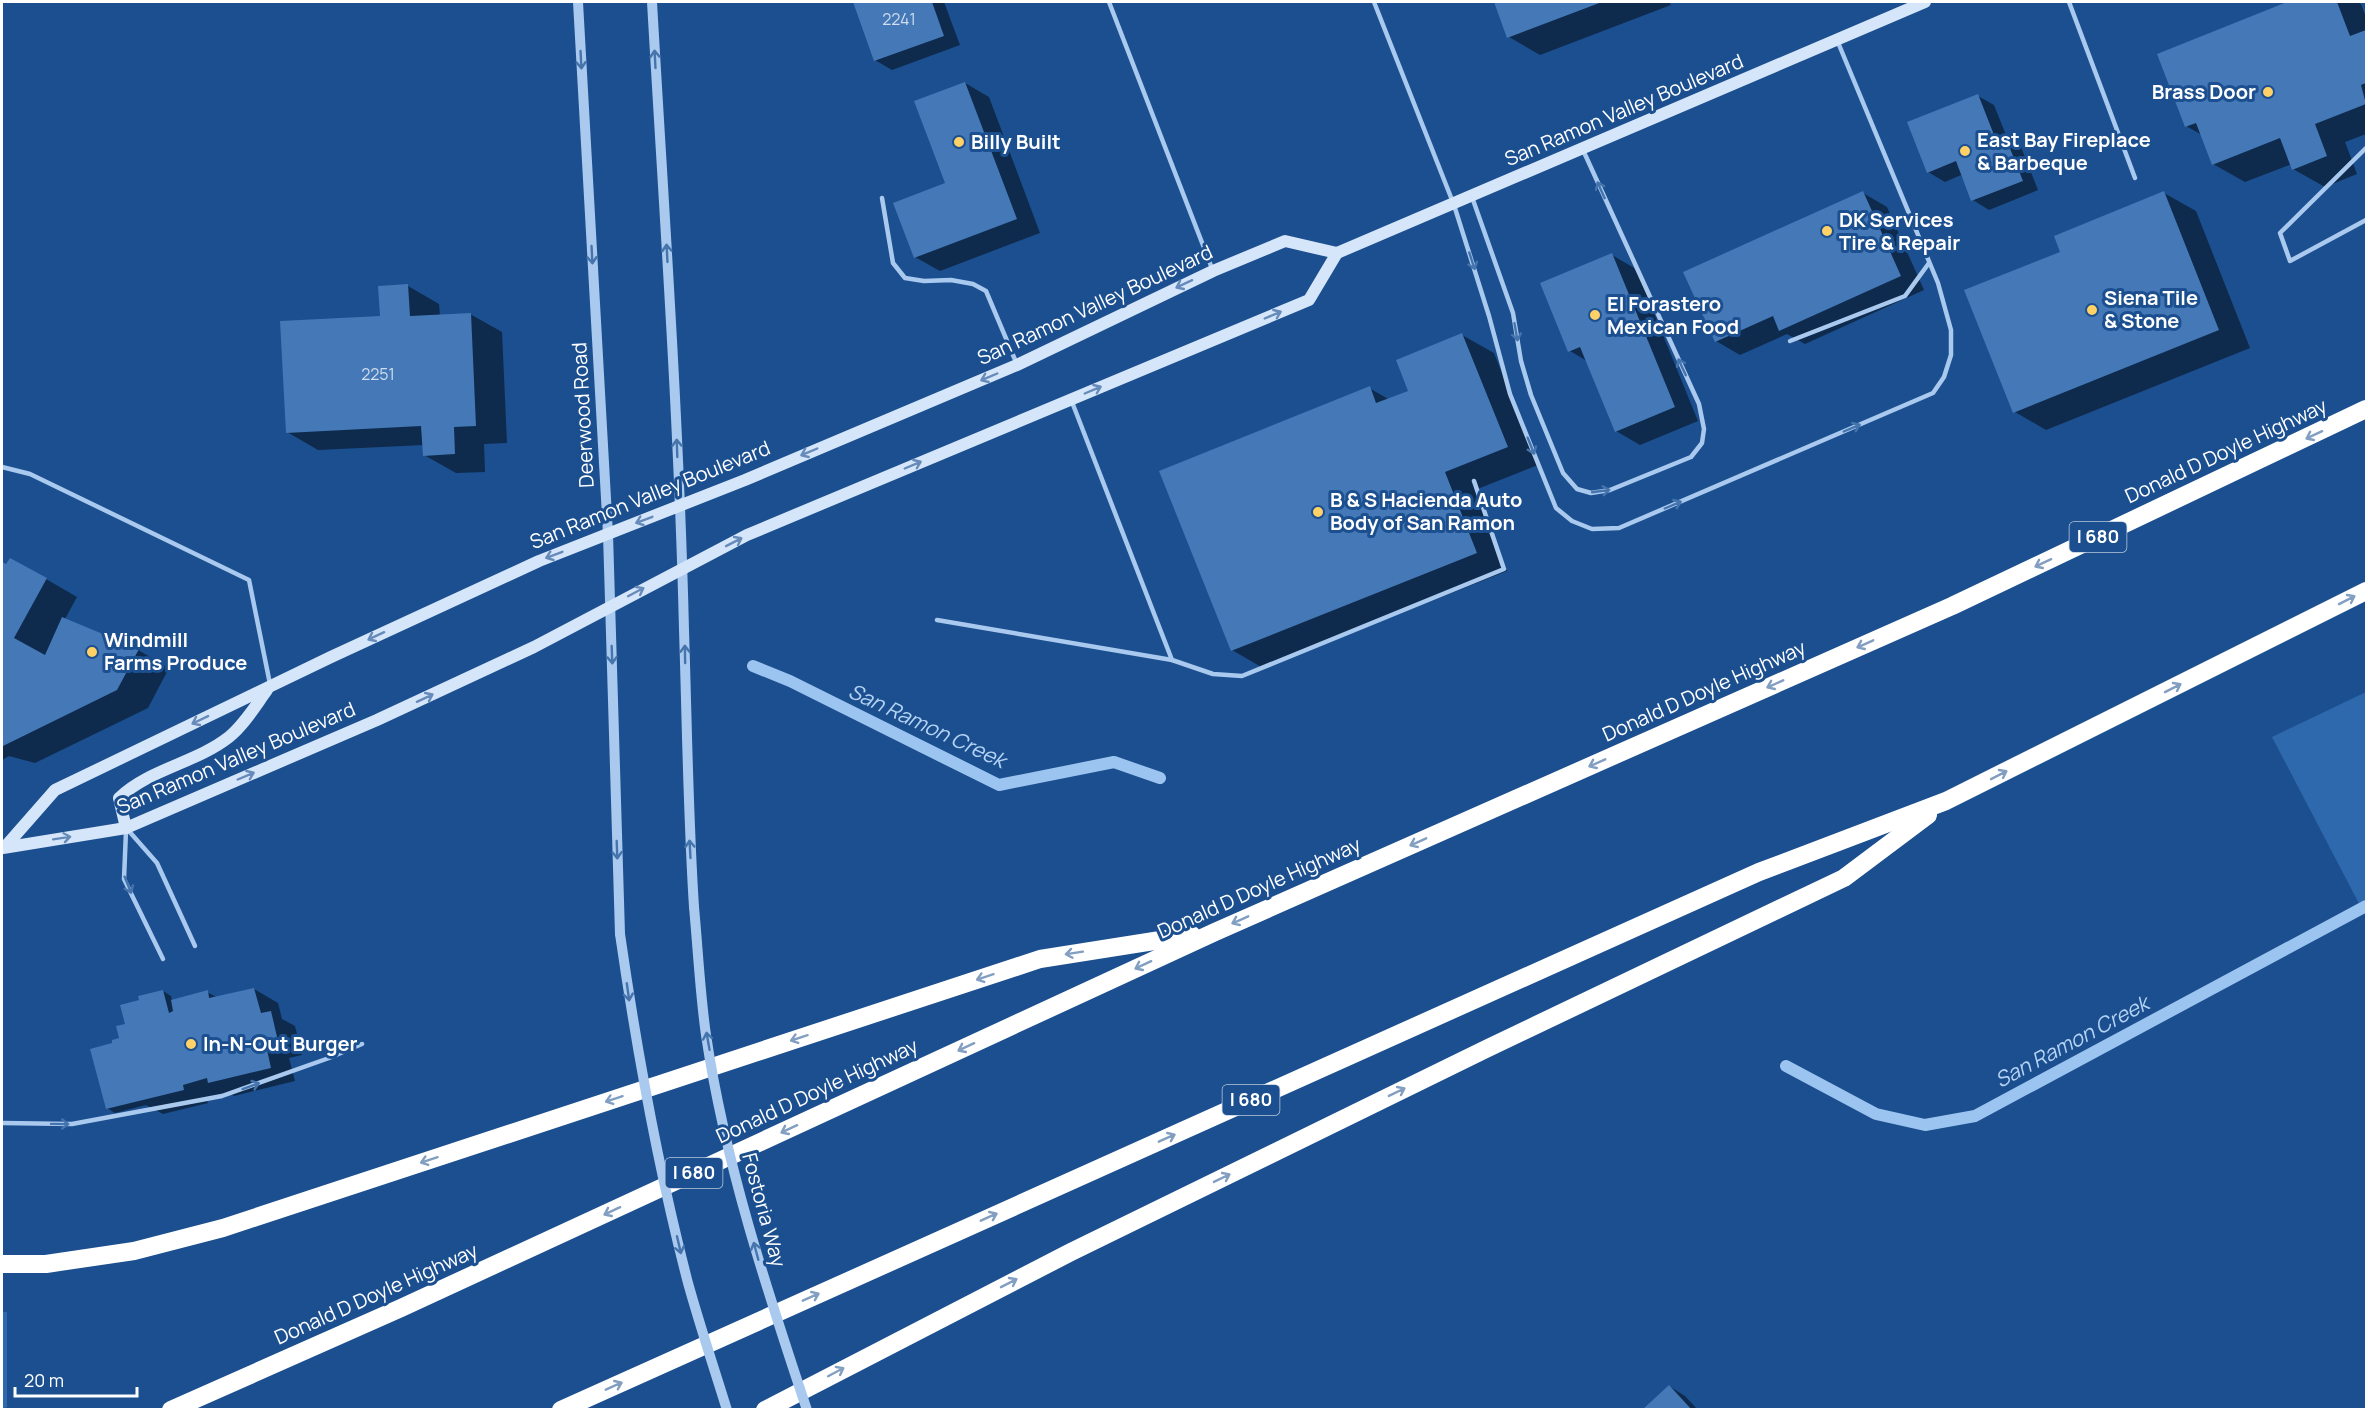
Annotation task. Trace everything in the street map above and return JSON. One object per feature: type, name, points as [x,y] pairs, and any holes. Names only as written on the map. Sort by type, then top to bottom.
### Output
[{"type":"highway","name":"Donald D Doyle Highway","points":[[171,1410],[401,1308],[1215,932],[1952,606],[2367,410]]},
{"type":"highway","name":"I 680","points":[[561,1410],[1759,872],[1947,801],[2367,591]]},
{"type":"highway","points":[[765,1410],[1071,1252],[1486,1049],[1844,878],[1947,801]]},
{"type":"highway","points":[[2,1264],[46,1264],[134,1251],[224,1228],[1040,958],[1215,932]]},
{"type":"main road","name":"San Ramon Valley Boulevard","points":[[3,848],[55,790],[539,561],[679,507],[1017,365],[1213,271],[1285,241],[1337,253],[1925,2]]},
{"type":"main road","name":"San Ramon Valley Boulevard","points":[[3,848],[126,828],[377,720],[534,647],[747,535],[1309,300],[1337,253]]},
{"type":"main road","points":[[126,828],[118,798],[130,787],[189,760],[230,736],[270,687]]},
{"type":"street","name":"Deerwood Road","points":[[578,2],[608,534],[620,934],[636,1045],[657,1153],[688,1284],[728,1410]]},
{"type":"street","points":[[652,2],[682,568]]},
{"type":"street","name":"Fostoria Way","points":[[682,568],[688,804],[694,907],[706,1035],[727,1142],[761,1270],[807,1410]]},
{"type":"lane","points":[[1109,2],[1213,271]]},
{"type":"lane","points":[[1374,2],[1454,205],[1490,316],[1510,394],[1556,508],[1572,521],[1592,529],[1618,528],[1933,393],[1944,377],[1951,355],[1951,330],[1938,283],[1837,40]]},
{"type":"lane","points":[[2069,2],[2135,178]]},
{"type":"lane","points":[[2367,148],[2280,233],[2290,261],[2367,220]]},
{"type":"lane","points":[[1472,197],[1513,313],[1521,361],[1531,395],[1563,473],[1577,489],[1591,493],[1610,490],[1691,457],[1702,443],[1704,429],[1699,404],[1583,149]]},
{"type":"lane","points":[[882,198],[893,263],[905,278],[924,281],[951,280],[973,284],[986,291],[1017,365]]},
{"type":"lane","points":[[1790,341],[1905,296],[1929,263]]},
{"type":"lane","points":[[1071,399],[1172,660]]},
{"type":"lane","points":[[2,467],[30,474],[249,580],[270,687]]},
{"type":"lane","points":[[937,620],[1172,660],[1213,674],[1242,676],[1504,569],[1474,481]]},
{"type":"lane","points":[[126,828],[157,863],[195,946]]},
{"type":"lane","points":[[126,828],[124,879],[163,959]]},
{"type":"lane","points":[[2,1123],[72,1124],[222,1096],[362,1044]]},
{"type":"shaded area","points":[[2366,692],[2366,917],[2272,737]]},
{"type":"shaded area","points":[[2,1312],[7,1312],[7,1407],[2,1409]]},
{"type":"building","points":[[853,2],[932,2],[944,36],[874,61]]},
{"type":"building","points":[[1494,2],[1602,2],[1507,38]]},
{"type":"building","name":"Brass Door","points":[[2287,2],[2337,2],[2350,36],[2366,30],[2366,83],[2361,85],[2366,104],[2315,124],[2327,156],[2292,170],[2280,138],[2212,165],[2196,123],[2185,127],[2157,54]]},
{"type":"building","name":"Billy Built","points":[[965,82],[1017,219],[914,258],[893,203],[945,183],[914,101]]},
{"type":"building","name":"East Bay Fireplace & Barbeque","points":[[1978,94],[1996,140],[2005,136],[2023,181],[1971,201],[1956,161],[1927,173],[1907,122]]},
{"type":"building","name":"DK Services Tire & Repair","points":[[1863,191],[1901,276],[1779,331],[1773,316],[1715,342],[1683,272]]},
{"type":"building","name":"Siena Tile & Stone","points":[[2164,191],[2219,330],[2013,413],[1964,290],[2060,252],[2054,236]]},
{"type":"building","name":"El Forastero Mexican Food","points":[[1612,253],[1675,407],[1615,432],[1580,347],[1568,352],[1540,283]]},
{"type":"building","points":[[408,284],[410,316],[471,313],[476,426],[454,427],[455,454],[423,456],[421,426],[286,433],[280,321],[380,316],[378,286]]},
{"type":"building","name":"B & S Hacienda Auto Body of San Ramon","points":[[1462,333],[1508,447],[1445,472],[1477,553],[1231,651],[1159,471],[1370,386],[1376,403],[1408,391],[1396,360]]},
{"type":"building","name":"Windmill Farms Produce","points":[[10,558],[47,578],[14,638],[45,655],[62,617],[139,649],[117,690],[3,746],[2,562],[6,564]]},
{"type":"building","name":"In-N-Out Burger","points":[[254,988],[261,1013],[271,1011],[278,1041],[266,1045],[271,1068],[208,1083],[207,1078],[183,1085],[184,1090],[106,1109],[90,1049],[112,1043],[112,1040],[119,1038],[116,1026],[125,1024],[120,1005],[139,1000],[138,996],[163,990],[169,1013],[173,1011],[171,1000],[208,990],[209,998]]},
{"type":"building","points":[[1669,1385],[1692,1410],[1642,1410]]},
{"type":"waterway","name":"San Ramon Creek","points":[[753,666],[790,681],[999,785],[1114,762],[1160,778]]},
{"type":"waterway","name":"San Ramon Creek","points":[[1786,1066],[1876,1114],[1925,1125],[1975,1116],[2366,906]]},
{"type":"place","name":"Brass Door","points":[[2268,92]]},
{"type":"place","name":"Billy Built","points":[[959,142]]},
{"type":"place","name":"East Bay Fireplace & Barbeque","points":[[1965,151]]},
{"type":"place","name":"DK Services Tire & Repair","points":[[1827,231]]},
{"type":"place","name":"Siena Tile & Stone","points":[[2092,310]]},
{"type":"place","name":"El Forastero Mexican Food","points":[[1595,315]]},
{"type":"place","name":"B & S Hacienda Auto Body of San Ramon","points":[[1318,512]]},
{"type":"place","name":"Windmill Farms Produce","points":[[92,652]]},
{"type":"place","name":"In-N-Out Burger","points":[[191,1044]]}]
